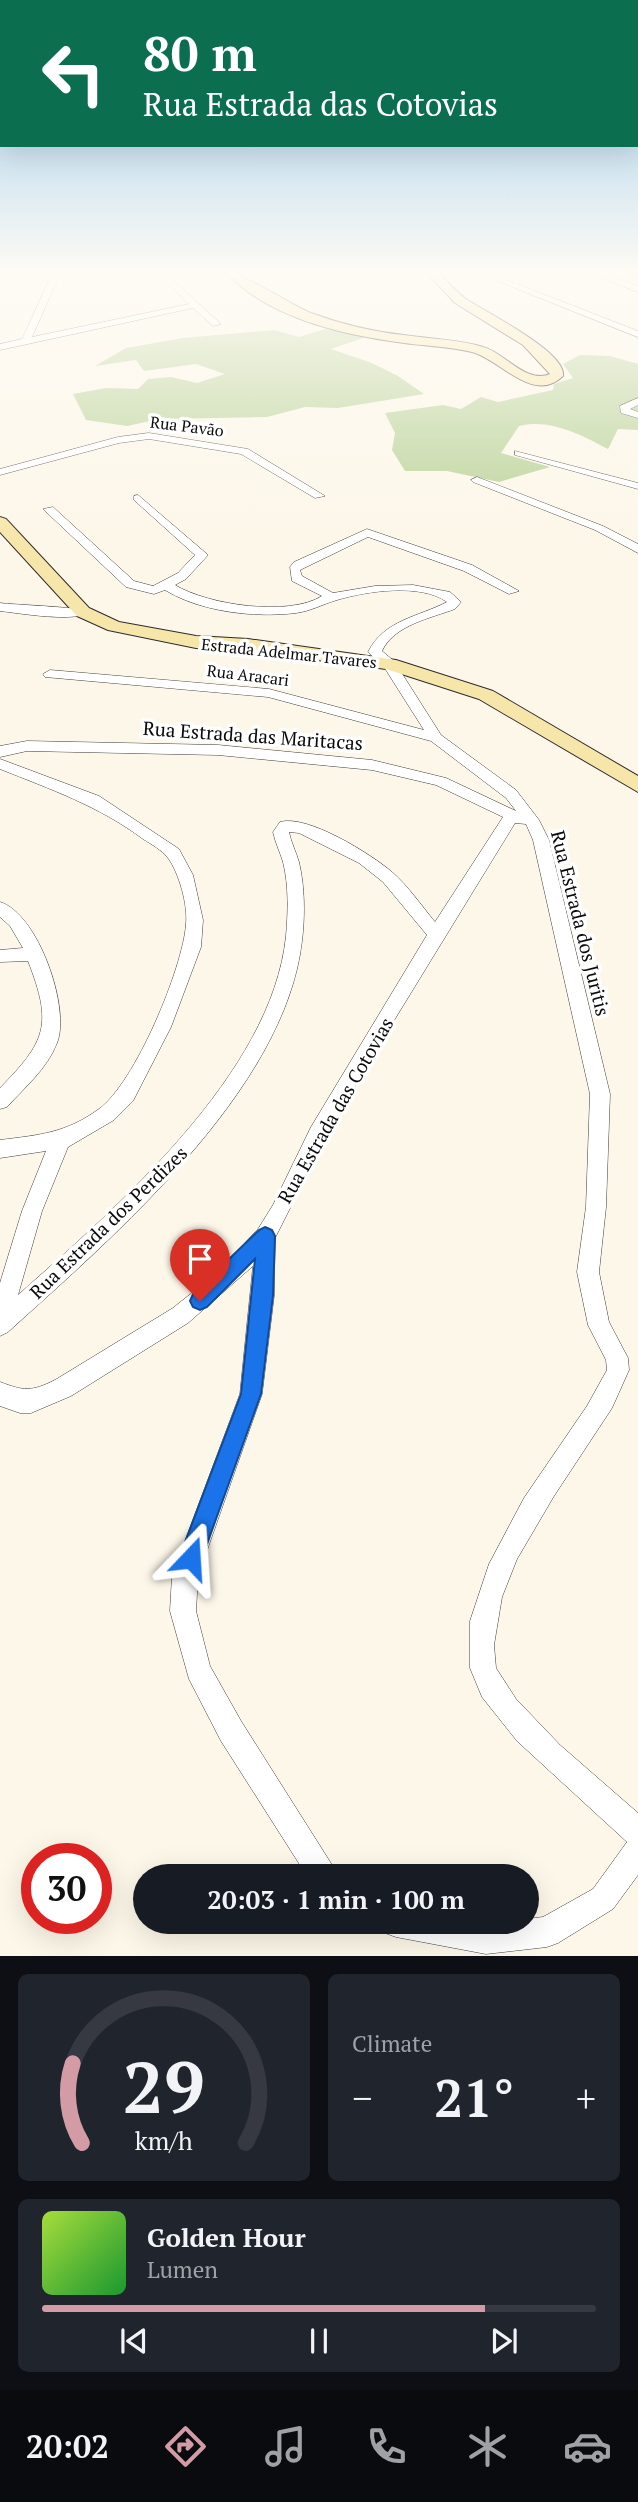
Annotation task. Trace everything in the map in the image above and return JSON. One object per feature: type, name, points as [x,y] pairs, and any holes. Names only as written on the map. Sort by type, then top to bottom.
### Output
[{"type":"street","points":[[501,363],[522,376],[539,382],[556,376],[557,370],[550,363]]},
{"type":"street","points":[[638,401],[624,408],[625,411],[638,415]]},
{"type":"street","name":"Rua Pavão","points":[[0,472],[118,440],[149,436],[244,451],[319,496]]},
{"type":"street","points":[[519,453],[638,486]]},
{"type":"street","points":[[477,480],[598,528],[638,549]]},
{"type":"street","points":[[49,509],[130,584],[153,590],[182,576],[202,555],[138,498]]},
{"type":"street","points":[[0,522],[83,612]]},
{"type":"street","points":[[329,598],[296,578],[293,570],[298,565],[367,533],[468,568],[513,591]]},
{"type":"street","points":[[166,585],[212,604],[235,609],[313,606],[329,598],[382,587],[451,597],[455,602],[451,606],[409,623],[377,644],[375,652],[389,664]]},
{"type":"street","points":[[0,607],[45,612],[83,612]]},
{"type":"street","name":"Estrada Adelmar Tavares","points":[[83,612],[114,626],[195,642],[248,645],[389,664],[486,695],[638,785]]},
{"type":"street","name":"Rua Estrada dos Juritis","points":[[389,664],[436,738],[511,794],[534,824],[553,884],[576,998],[590,1041],[600,1094],[596,1207],[588,1272],[599,1325],[617,1359],[618,1370],[537,1498],[490,1588],[480,1634],[483,1671],[515,1723],[638,1832]]},
{"type":"street","name":"Rua Aracari","points":[[50,674],[269,693],[436,738]]},
{"type":"street","name":"Rua Estrada das Maritacas","points":[[0,752],[7,748],[27,746],[173,748],[287,755],[372,765],[441,781],[482,799],[511,817],[534,824]]},
{"type":"street","points":[[0,764],[93,800],[135,825],[173,853],[185,874],[195,920],[192,947],[162,1027],[126,1095],[107,1114],[60,1141],[0,1149]]},
{"type":"street","name":"Rua Estrada das Cotovias","points":[[0,1393],[5,1398],[29,1403],[52,1394],[139,1344],[216,1288],[265,1236],[317,1135],[436,934],[511,817]]},
{"type":"street","name":"Rua Estrada dos Perdizes","points":[[0,1323],[122,1213],[192,1139],[245,1068],[278,1003],[294,946],[291,864],[281,832],[285,826],[302,828],[365,859],[389,878],[436,934]]},
{"type":"street","points":[[0,908],[17,923],[34,954],[53,1023],[50,1041],[43,1054],[0,1101]]},
{"type":"street","points":[[0,956],[34,954]]},
{"type":"street","points":[[0,1323],[32,1211],[60,1141]]},
{"type":"street","points":[[265,1236],[263,1296],[251,1394],[185,1576],[183,1611],[198,1670],[231,1731],[316,1864]]},
{"type":"street","points":[[539,1933],[547,1932],[603,1899],[638,1851]]},
{"type":"street","points":[[460,1934],[486,1939],[530,1934]]},
{"type":"green space","points":[[138,363],[373,363],[398,376],[424,394],[338,408],[305,407],[267,417],[159,419],[127,426],[86,420],[73,394],[106,388],[138,389],[148,379],[171,377],[197,383],[225,374],[196,364],[144,371]]},
{"type":"green space","points":[[563,364],[638,364],[638,430],[618,429],[608,449],[576,433],[553,426],[519,426],[501,453],[550,467],[499,482],[447,471],[405,471],[392,450],[395,433],[385,413],[443,405],[461,409],[481,397],[498,402],[553,390],[554,384],[573,378]]},
{"type":"route","points":[[191,1558],[251,1394],[263,1296],[265,1236],[216,1288],[200,1301]]}]
